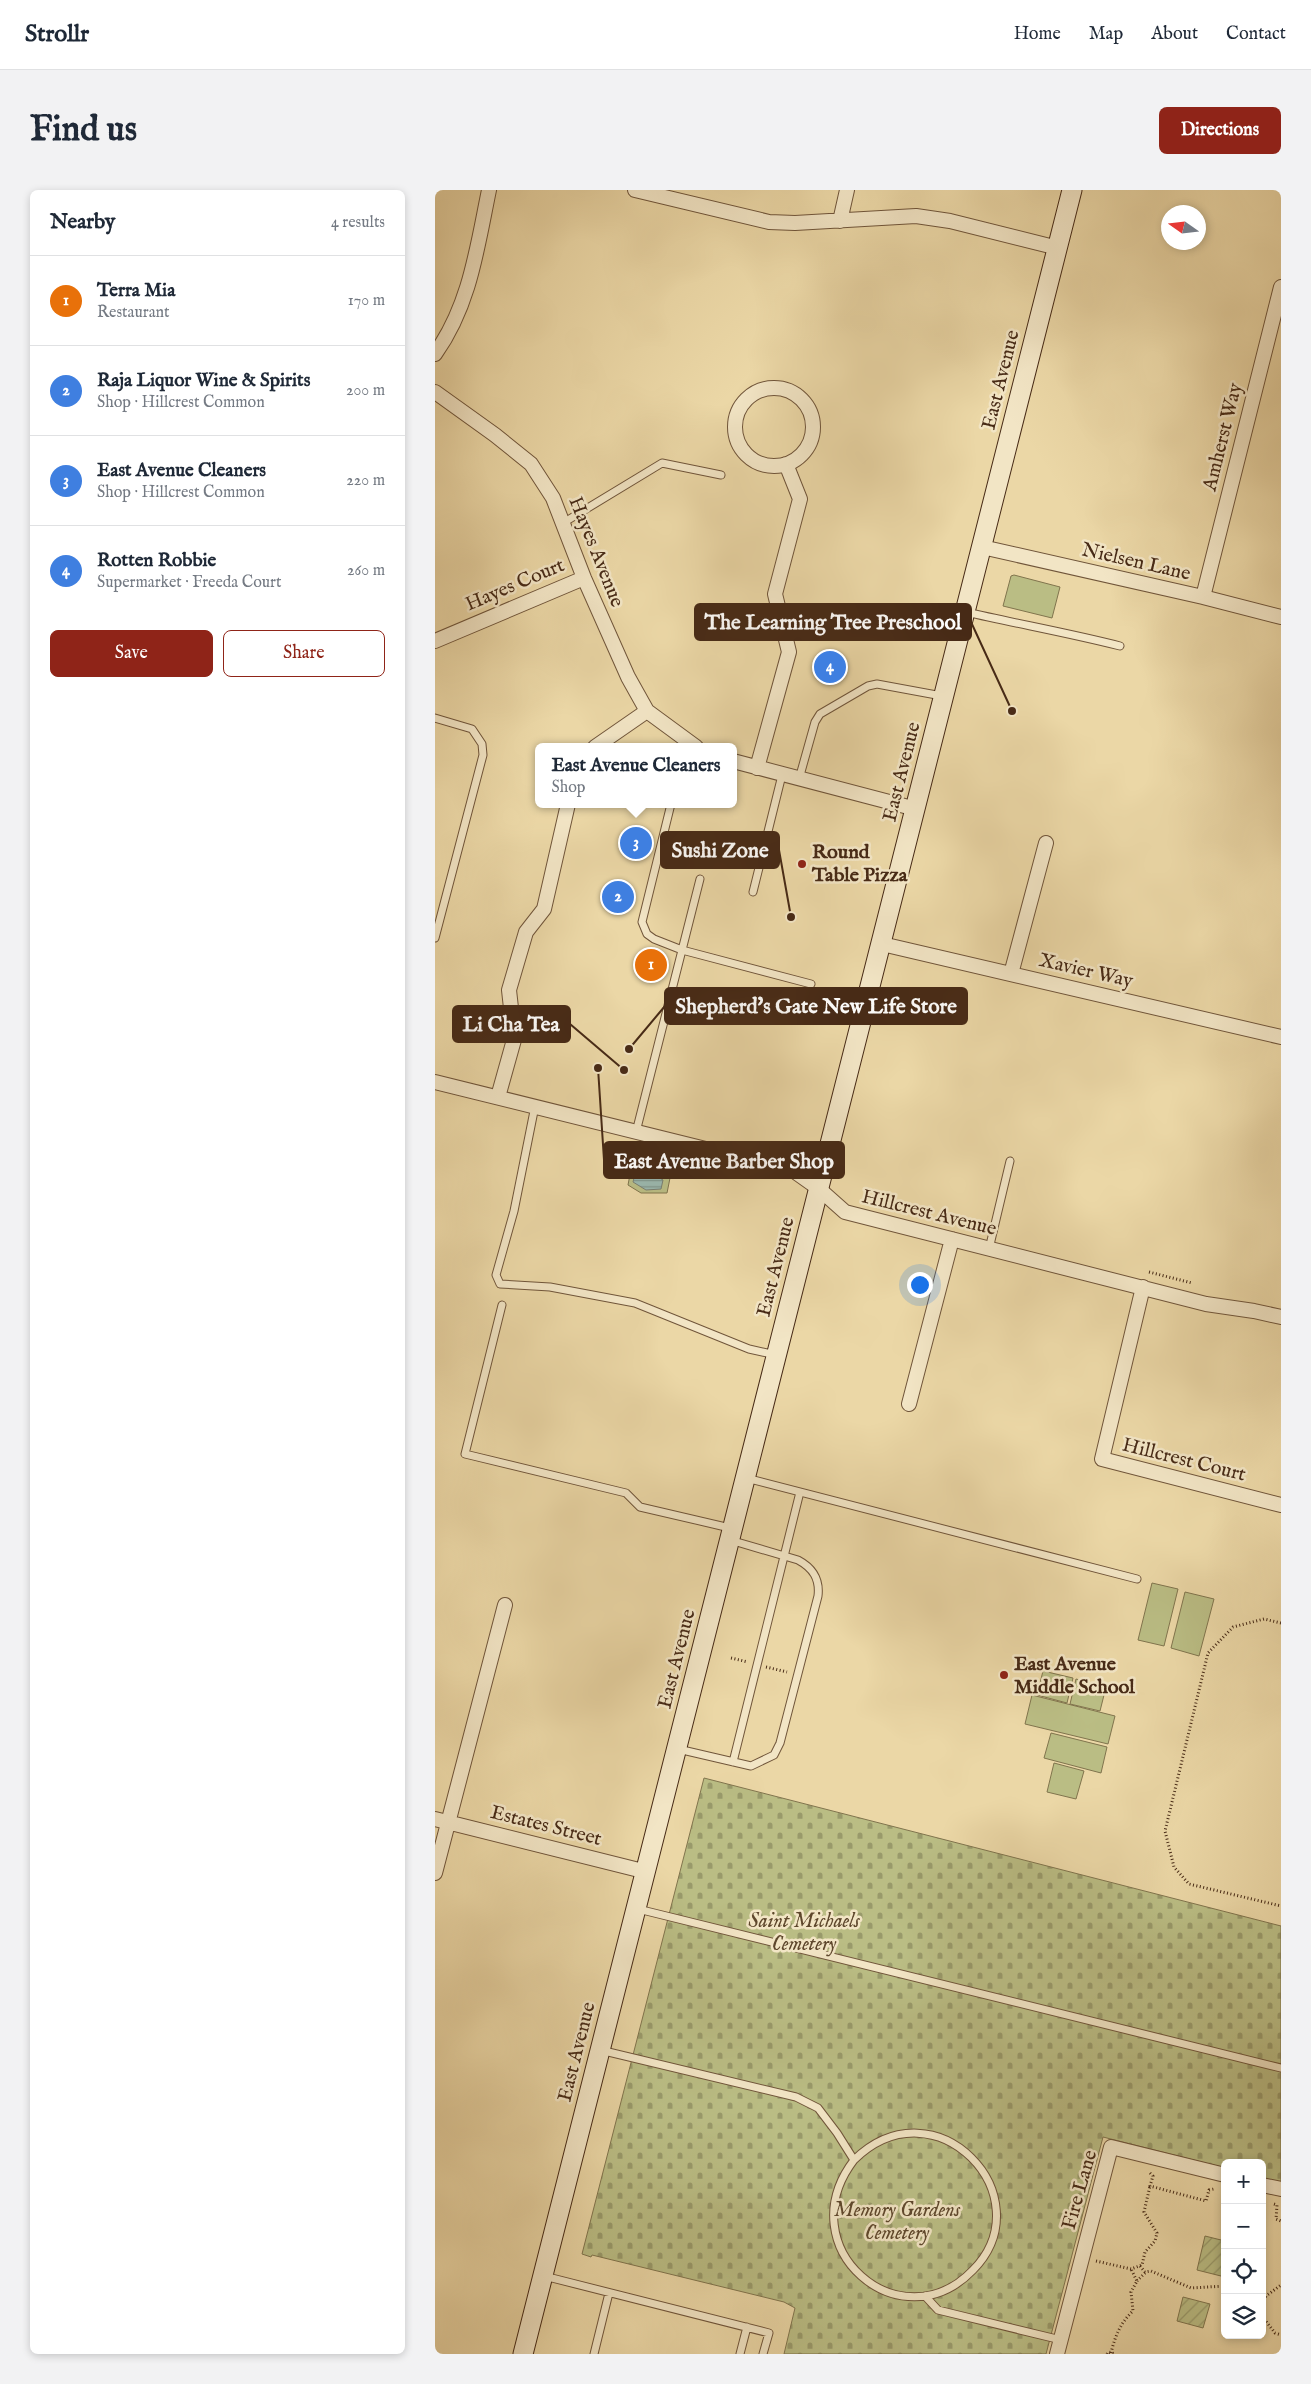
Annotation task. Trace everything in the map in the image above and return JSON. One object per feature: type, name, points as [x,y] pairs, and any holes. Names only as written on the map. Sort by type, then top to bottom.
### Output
[{"type":"main road","name":"East Avenue","points":[[523,2354],[1073,190]]},
{"type":"street","points":[[435,354],[447,338],[466,296],[489,190]]},
{"type":"street","points":[[635,190],[769,222],[840,221],[916,216],[950,221],[1058,248]]},
{"type":"street","points":[[840,221],[847,190]]},
{"type":"street","name":"Amherst Way","points":[[1203,597],[1281,287]]},
{"type":"street","points":[[772,388],[784,389],[796,394],[805,403],[811,414],[813,426],[806,450],[797,459],[786,464],[773,467],[760,464],[748,458],[740,447],[735,435],[735,421],[739,408],[747,398],[759,391],[772,388]]},
{"type":"street","name":"Hayes Avenue","points":[[435,392],[495,434],[531,464],[553,498],[584,578],[627,677],[647,711],[688,743]]},
{"type":"street","points":[[757,768],[789,652],[775,594],[800,499],[786,464]]},
{"type":"street","name":"Nielsen Lane","points":[[982,548],[1203,597],[1281,617]]},
{"type":"street","name":"Hayes Court","points":[[435,641],[584,578]]},
{"type":"street","points":[[601,743],[647,711]]},
{"type":"street","points":[[737,762],[916,809]]},
{"type":"street","points":[[498,1097],[517,1029],[511,1008],[509,990],[526,932],[544,909],[567,808]]},
{"type":"street","points":[[1011,974],[1046,843]]},
{"type":"street","name":"Xavier Way","points":[[881,944],[1281,1038]]},
{"type":"street","name":"Hillcrest Avenue","points":[[435,1082],[794,1171],[818,1188],[845,1212],[1206,1304],[1281,1317]]},
{"type":"street","points":[[909,1404],[952,1239]]},
{"type":"street","name":"Hillcrest Court","points":[[1143,1288],[1102,1459],[1281,1505]]},
{"type":"street","points":[[435,1873],[442,1820],[505,1605]]},
{"type":"street","name":"Estates Street","points":[[442,1820],[647,1872]]},
{"type":"street","name":"Fire Lane","points":[[1057,2354],[1111,2147],[1221,2174]]},
{"type":"street","points":[[1266,2186],[1281,2189]]},
{"type":"lane","points":[[563,523],[662,463],[721,476]]},
{"type":"lane","points":[[966,611],[1044,630],[1060,630],[1120,646]]},
{"type":"lane","points":[[799,779],[815,722],[820,714],[868,686],[877,684],[945,696]]},
{"type":"lane","points":[[435,718],[472,729],[482,744],[483,755],[435,938]]},
{"type":"lane","points":[[753,892],[782,775]]},
{"type":"lane","points":[[670,808],[642,922],[647,934],[654,939],[682,950],[811,984]]},
{"type":"lane","points":[[636,1132],[700,879]]},
{"type":"lane","points":[[535,1106],[513,1211],[496,1275],[500,1284],[550,1287],[635,1303],[741,1346],[777,1356]]},
{"type":"lane","points":[[989,1249],[1010,1161]]},
{"type":"lane","points":[[502,1306],[465,1454],[625,1493],[640,1507],[732,1534],[805,1564],[816,1577],[819,1585],[818,1596],[781,1743],[774,1755],[751,1766],[678,1749]]},
{"type":"lane","points":[[746,1478],[1137,1579]]},
{"type":"lane","points":[[733,1762],[800,1492]]},
{"type":"lane","points":[[637,1908],[1281,2068]]},
{"type":"lane","points":[[600,2050],[796,2097],[817,2108],[837,2133],[853,2160]]},
{"type":"lane","points":[[903,2134],[924,2134],[944,2139],[957,2145],[968,2154],[986,2176],[992,2189],[996,2217],[990,2245],[979,2264],[953,2287],[925,2296],[897,2295],[871,2284],[860,2276],[842,2253],[833,2226],[834,2198],[845,2171],[853,2160],[864,2150],[889,2137],[903,2134]]},
{"type":"lane","points":[[544,2276],[769,2333],[763,2354]]},
{"type":"lane","points":[[594,2354],[609,2293]]},
{"type":"lane","points":[[925,2296],[938,2310],[1061,2340]]},
{"type":"lane","points":[[740,2354],[747,2327]]},
{"type":"path","points":[[1281,1623],[1264,1619],[1233,1627],[1208,1653],[1165,1831],[1174,1867],[1189,1884],[1281,1906]]},
{"type":"path","points":[[731,1658],[798,1675]]},
{"type":"path","points":[[1089,2260],[1131,2269],[1140,2265],[1144,2260],[1145,2252],[1155,2241],[1157,2232],[1144,2212],[1153,2176],[1149,2172]]},
{"type":"path","points":[[1150,2186],[1206,2201],[1211,2188],[1218,2190]]},
{"type":"path","points":[[1268,2202],[1277,2205],[1275,2219],[1281,2221]]},
{"type":"path","points":[[1140,2265],[1145,2272]]},
{"type":"path","points":[[1131,2269],[1137,2281]]},
{"type":"path","points":[[1116,2354],[1109,2353],[1115,2336],[1124,2320],[1133,2311],[1131,2292],[1145,2272],[1151,2271],[1193,2288],[1221,2286]]},
{"type":"path","points":[[1264,2294],[1267,2296],[1281,2285]]},
{"type":"path","points":[[1266,2321],[1275,2333],[1281,2335]]},
{"type":"green space","points":[[1014,575],[1060,587],[1052,618],[1003,606],[1011,576]]},
{"type":"green space","points":[[651,1167],[670,1178],[667,1193],[641,1193],[628,1185],[631,1169]]},
{"type":"green space","points":[[1152,1583],[1178,1589],[1164,1646],[1138,1640]]},
{"type":"green space","points":[[1185,1592],[1214,1599],[1199,1656],[1171,1648]]},
{"type":"green space","points":[[1043,1671],[1073,1678],[1067,1703],[1037,1695]]},
{"type":"green space","points":[[1076,1679],[1106,1687],[1100,1711],[1070,1704]]},
{"type":"green space","points":[[1032,1695],[1115,1716],[1108,1744],[1025,1724]]},
{"type":"green space","points":[[1051,1733],[1107,1747],[1101,1773],[1044,1758]]},
{"type":"green space","points":[[1054,1763],[1084,1771],[1076,1799],[1047,1792]]},
{"type":"green space","points":[[704,1778],[1281,1926],[1281,2183],[1266,2179],[1266,2159],[1221,2159],[1221,2167],[1103,2137],[1046,2354],[784,2354],[795,2308],[784,2302],[582,2254]]},
{"type":"green space","points":[[1205,2236],[1221,2240],[1221,2276],[1197,2270]]},
{"type":"green space","points":[[1183,2297],[1210,2304],[1203,2328],[1177,2321]]},
{"type":"water","points":[[650,1172],[663,1180],[661,1189],[646,1190],[633,1182],[635,1174]]},
{"type":"place","name":"Rotten Robbie","points":[[830,667]]},
{"type":"place","name":"The Learning Tree Preschool","points":[[1012,711]]},
{"type":"place","name":"East Avenue Cleaners","points":[[636,843]]},
{"type":"place","name":"Round Table Pizza","points":[[802,864]]},
{"type":"place","name":"Raja Liquor Wine & Spirits","points":[[618,897]]},
{"type":"place","name":"Sushi Zone","points":[[791,917]]},
{"type":"place","name":"Terra Mia","points":[[651,965]]},
{"type":"place","name":"Shepherd's Gate New Life Store","points":[[629,1049]]},
{"type":"place","name":"East Avenue Barber Shop","points":[[598,1068]]},
{"type":"place","name":"Li Cha Tea","points":[[624,1070]]},
{"type":"place","name":"East Avenue Middle School","points":[[1004,1675]]},
{"type":"park label","name":"Saint Michaels Cemetery","points":[[804,1932]]},
{"type":"park label","name":"Memory Gardens Cemetery","points":[[897,2222]]}]
